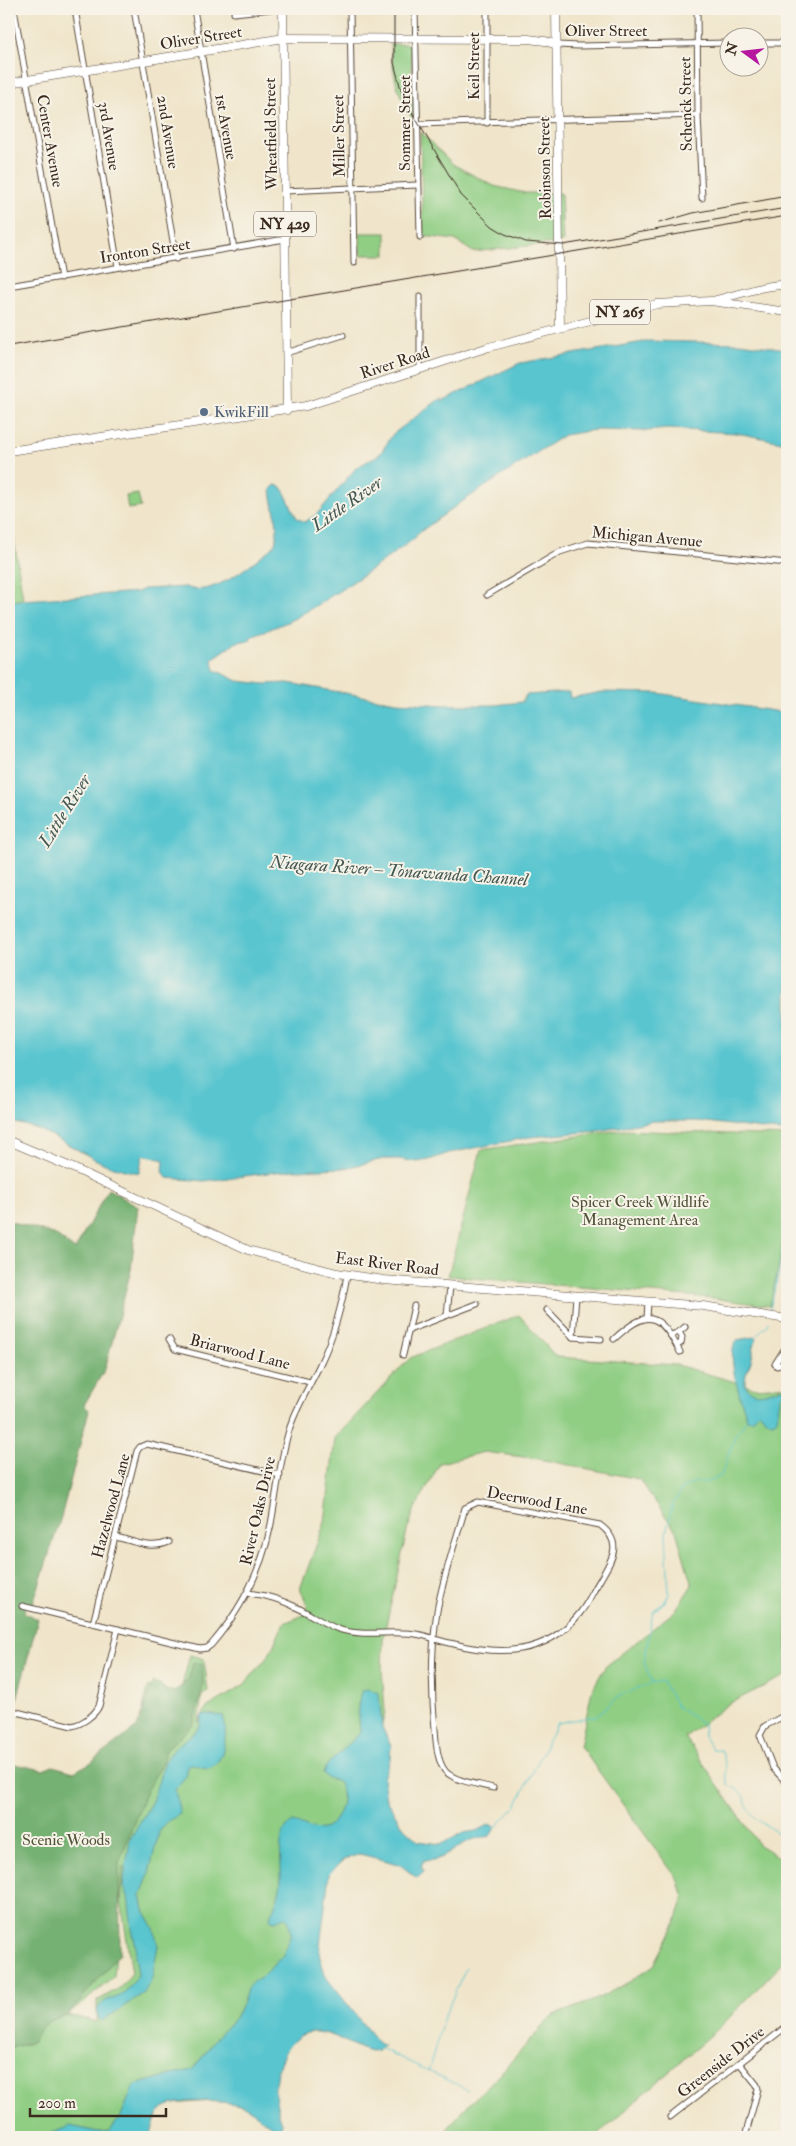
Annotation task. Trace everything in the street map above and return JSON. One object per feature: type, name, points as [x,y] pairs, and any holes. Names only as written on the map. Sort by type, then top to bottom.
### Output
[{"type":"main road","name":"Wheatfield Street","points":[[283,9],[287,410]]},
{"type":"main road","name":"Robinson Street","points":[[556,9],[560,327]]},
{"type":"main road","name":"Oliver Street","points":[[9,83],[284,38],[528,39],[557,45]]},
{"type":"main road","points":[[711,301],[764,287],[787,284]]},
{"type":"main road","name":"River Road","points":[[9,452],[124,433],[287,410],[334,398],[489,346],[657,304],[711,301],[787,312]]},
{"type":"main road","name":"East River Road","points":[[9,1141],[149,1203],[236,1245],[267,1256],[347,1275],[375,1280],[718,1308],[787,1319]]},
{"type":"street","name":"Center Avenue","points":[[14,9],[61,278]]},
{"type":"street","name":"3rd Avenue","points":[[75,9],[118,268]]},
{"type":"street","name":"2nd Avenue","points":[[134,9],[176,259]]},
{"type":"street","name":"1st Avenue","points":[[194,9],[234,249]]},
{"type":"street","points":[[234,13],[271,9]]},
{"type":"street","name":"Miller Street","points":[[350,9],[354,262]]},
{"type":"street","name":"Sommer Street","points":[[416,9],[420,237]]},
{"type":"street","name":"Keil Street","points":[[486,9],[487,123]]},
{"type":"street","name":"Schenck Street","points":[[696,9],[702,198]]},
{"type":"street","points":[[768,43],[787,42]]},
{"type":"street","name":"Oliver Street","points":[[557,45],[718,43]]},
{"type":"street","points":[[418,124],[698,115]]},
{"type":"street","points":[[285,191],[418,185]]},
{"type":"street","name":"Ironton Street","points":[[9,286],[286,240]]},
{"type":"street","points":[[420,296],[420,369]]},
{"type":"street","points":[[286,353],[343,335]]},
{"type":"street","name":"Michigan Avenue","points":[[487,595],[560,552],[588,543],[787,563]]},
{"type":"street","name":"River Oaks Drive","points":[[22,1606],[204,1649],[211,1644],[230,1622],[248,1593],[265,1550],[289,1429],[333,1332],[347,1275]]},
{"type":"street","points":[[447,1316],[450,1286]]},
{"type":"street","points":[[573,1337],[576,1296]]},
{"type":"street","points":[[647,1318],[648,1302]]},
{"type":"street","points":[[409,1330],[477,1304]]},
{"type":"street","points":[[403,1355],[414,1306]]},
{"type":"street","points":[[547,1310],[573,1337],[601,1339]]},
{"type":"street","points":[[614,1339],[630,1324],[639,1319],[647,1318],[655,1320],[670,1334],[680,1352]]},
{"type":"street","points":[[670,1334],[679,1332],[685,1327]]},
{"type":"street","points":[[677,1345],[681,1343],[682,1337],[679,1332]]},
{"type":"street","name":"Briarwood Lane","points":[[169,1339],[175,1349],[310,1382]]},
{"type":"street","points":[[787,1344],[775,1364],[777,1366],[787,1362]]},
{"type":"street","name":"Hazelwood Lane","points":[[93,1623],[137,1451],[140,1447],[147,1444],[280,1475]]},
{"type":"street","name":"Deerwood Lane","points":[[478,1502],[600,1525],[610,1532],[614,1544],[612,1558],[581,1612],[557,1636],[532,1648],[502,1651],[450,1644],[434,1639],[437,1609],[465,1508],[478,1502]]},
{"type":"street","points":[[116,1537],[149,1546],[169,1542]]},
{"type":"street","points":[[248,1593],[286,1602],[328,1625],[345,1631],[364,1634],[407,1633],[434,1639],[432,1702],[440,1762],[445,1771],[454,1778],[493,1788]]},
{"type":"street","points":[[9,1710],[72,1726],[79,1724],[95,1712],[99,1706],[118,1629]]},
{"type":"street","points":[[787,1714],[765,1726],[760,1734],[773,1768],[787,1782]]},
{"type":"street","name":"Greenside Drive","points":[[670,2117],[787,2026]]},
{"type":"street","points":[[740,2064],[757,2085],[758,2089],[745,2137]]},
{"type":"green space","points":[[391,44],[411,44],[413,120],[396,84]]},
{"type":"green space","points":[[420,132],[454,165],[494,186],[525,193],[561,193],[563,242],[473,252],[455,240],[423,236]]},
{"type":"green space","points":[[360,233],[386,233],[386,255],[360,255]]},
{"type":"green space","points":[[138,494],[141,507],[128,509],[126,496]]},
{"type":"green space","points":[[9,507],[23,599],[24,600],[9,601]]},
{"type":"green space","name":"Spicer Creek Wildlife Management Area","points":[[621,1130],[787,1136],[787,1232],[784,1236],[770,1306],[711,1298],[448,1276],[481,1150]]},
{"type":"green space","points":[[108,1189],[138,1206],[131,1270],[105,1369],[84,1405],[89,1410],[61,1517],[33,1604],[26,1604],[24,1613],[38,1619],[16,1703],[9,1705],[9,1221],[55,1235],[75,1250]]},
{"type":"green space","points":[[519,1315],[556,1357],[677,1365],[756,1388],[787,1386],[787,1675],[728,1704],[685,1737],[759,1845],[779,1857],[787,1866],[787,1958],[720,2027],[595,2137],[441,2137],[463,2110],[497,2077],[552,2016],[597,1999],[629,1982],[654,1965],[675,1924],[684,1898],[679,1881],[580,1746],[592,1690],[605,1667],[675,1611],[692,1585],[676,1531],[639,1479],[539,1459],[484,1452],[440,1463],[414,1511],[407,1531],[383,1639],[382,1668],[385,1712],[368,1782],[321,1880],[242,2099],[156,2105],[140,2137],[9,2137],[9,2048],[33,2042],[73,1781],[139,1728],[148,1686],[180,1693],[190,1655],[204,1659],[208,1692],[202,1695],[198,1723],[206,1708],[243,1686],[269,1655],[284,1623],[304,1615],[308,1606],[300,1589],[325,1522],[335,1438],[410,1358]],"holes":[[[123,1867],[121,1902],[132,1973],[121,1987],[97,2001],[97,2022],[68,2015],[114,1977]]]},
{"type":"green space","name":"Scenic Woods","points":[[193,1663],[202,1663],[203,1686],[193,1725],[167,1748],[160,1768],[146,1791],[119,1863],[120,1953],[68,2015],[46,2024],[39,2031],[33,2042],[9,2048],[9,1763],[43,1770],[53,1766],[74,1772],[92,1762],[137,1727],[153,1682],[160,1684],[171,1695],[188,1680]]},
{"type":"water","points":[[649,341],[739,343],[787,349],[787,443],[737,433],[668,429],[646,431],[595,430],[564,435],[463,501],[357,579],[292,620],[251,636],[250,640],[237,642],[212,659],[215,670],[238,681],[265,684],[288,683],[396,702],[445,705],[495,705],[522,702],[526,695],[569,692],[570,698],[602,692],[657,693],[787,713],[787,1132],[698,1121],[653,1121],[598,1131],[530,1137],[449,1153],[416,1162],[383,1159],[345,1168],[292,1170],[204,1181],[167,1178],[163,1171],[164,1160],[143,1155],[139,1173],[117,1168],[93,1158],[47,1133],[22,1124],[9,1122],[9,601],[138,592],[144,589],[186,587],[205,589],[215,586],[236,575],[274,545],[277,537],[277,523],[271,489],[275,485],[282,487],[297,518],[305,522],[317,514],[356,468],[380,454],[393,434],[441,398],[442,401],[520,363]]},
{"type":"water","points":[[757,1338],[745,1378],[745,1384],[748,1389],[757,1394],[762,1394],[782,1388],[786,1389],[780,1398],[777,1419],[773,1422],[769,1421],[759,1412],[752,1420],[747,1419],[735,1379],[732,1357],[733,1347],[737,1340]]},
{"type":"water","points":[[369,1689],[379,1693],[382,1727],[391,1746],[390,1759],[383,1778],[386,1800],[404,1828],[418,1841],[441,1844],[463,1833],[476,1831],[490,1824],[495,1828],[490,1836],[469,1841],[436,1859],[424,1860],[421,1866],[424,1872],[417,1878],[399,1864],[360,1854],[343,1860],[329,1874],[319,1954],[326,1977],[378,2043],[384,2046],[377,2051],[371,2052],[324,2033],[308,2033],[299,2036],[292,2042],[282,2058],[276,2076],[276,2099],[282,2123],[281,2127],[278,2128],[269,2124],[246,2107],[203,2101],[178,2103],[168,2105],[162,2109],[156,2119],[150,2137],[40,2137],[71,2126],[98,2132],[110,2131],[121,2116],[134,2085],[194,2069],[214,2040],[235,2018],[247,1988],[264,1975],[283,1955],[291,1933],[288,1919],[284,1917],[276,1921],[271,1920],[270,1916],[280,1887],[281,1847],[284,1833],[293,1822],[319,1830],[334,1822],[342,1801],[341,1787],[338,1782],[326,1777],[323,1772],[327,1765],[360,1733],[358,1704],[363,1690]]},
{"type":"water","points":[[202,1715],[223,1716],[225,1738],[222,1754],[213,1766],[207,1768],[191,1764],[187,1766],[185,1777],[175,1790],[180,1814],[167,1822],[159,1832],[148,1877],[141,1895],[144,1910],[154,1928],[158,1946],[152,1978],[144,1993],[102,2021],[99,2019],[97,2011],[99,2006],[126,1991],[138,1974],[128,1896],[123,1886],[130,1839],[152,1801],[165,1761],[176,1747],[196,1731],[200,1726]]},
{"type":"waterway","points":[[770,1309],[779,1271],[784,1236],[787,1233]]},
{"type":"waterway","points":[[754,1338],[768,1322]]},
{"type":"waterway","points":[[747,1419],[735,1436],[721,1476],[707,1482],[695,1482],[682,1489],[672,1506],[666,1534],[669,1594],[664,1603],[653,1611],[644,1662],[652,1683],[662,1681],[677,1707],[703,1724],[704,1737],[712,1749],[721,1750],[728,1785],[742,1794],[749,1810],[756,1819],[779,1833],[787,1842]]},
{"type":"waterway","points":[[495,1828],[516,1806],[557,1723],[596,1716],[621,1695],[650,1684]]},
{"type":"waterway","points":[[428,2072],[444,2017],[466,1968]]},
{"type":"waterway","points":[[380,2048],[468,2090]]},
{"type":"railway","points":[[394,9],[394,63],[403,97],[461,195],[492,226],[505,234],[526,242],[563,245],[787,208]]},
{"type":"railway","points":[[659,223],[693,213],[787,196]]},
{"type":"railway","points":[[9,346],[787,216]]},
{"type":"place","name":"KwikFill","points":[[204,412]]},
{"type":"water label","name":"Little River","points":[[347,504]]},
{"type":"water label","name":"Little River","points":[[65,811]]},
{"type":"water label","name":"Niagara River – Tonawanda Channel","points":[[399,871]]}]
